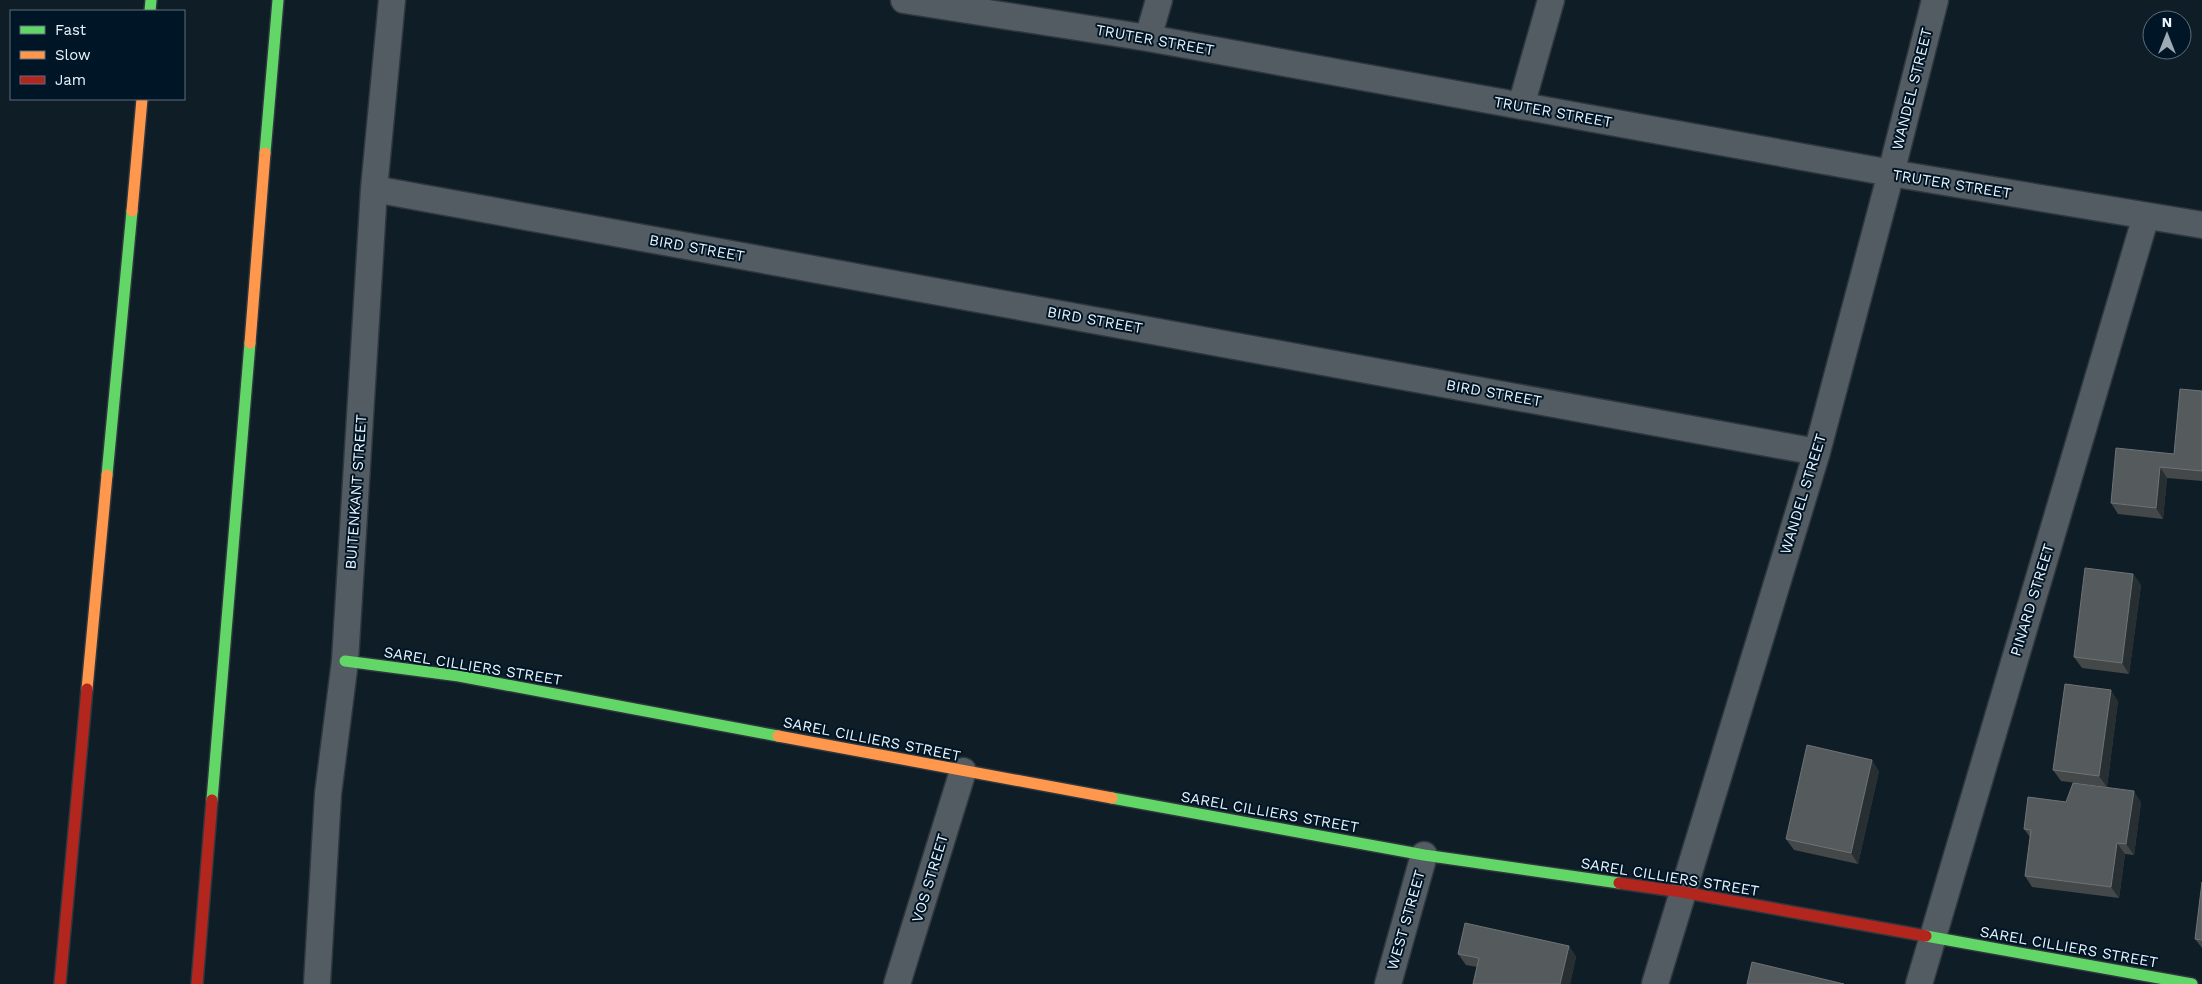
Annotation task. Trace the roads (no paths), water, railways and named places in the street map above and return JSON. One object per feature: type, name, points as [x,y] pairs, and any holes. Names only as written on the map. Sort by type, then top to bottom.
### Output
[{"type":"main road","points":[[197,984],[278,0]]},
{"type":"main road","points":[[60,984],[142,100]]},
{"type":"main road","name":"SAREL CILLIERS STREET","points":[[345,661],[459,676],[1424,855],[1682,892],[2192,984]]},
{"type":"street","name":"BUITENKANT STREET","points":[[317,984],[328,794],[345,661],[374,189],[392,0]]},
{"type":"street","name":"TRUTER STREET","points":[[904,0],[1148,38],[1891,174],[2202,226]]},
{"type":"street","points":[[1148,38],[1159,0]]},
{"type":"street","points":[[1521,106],[1551,0]]},
{"type":"street","name":"WANDEL STREET","points":[[1655,984],[1816,452],[1891,174],[1935,0]]},
{"type":"street","name":"BIRD STREET","points":[[374,189],[1816,452]]},
{"type":"street","name":"PINARD STREET","points":[[1919,984],[2146,216]]},
{"type":"street","name":"VOS STREET","points":[[898,984],[963,771]]},
{"type":"street","name":"WEST STREET","points":[[1388,984],[1424,855]]}]
